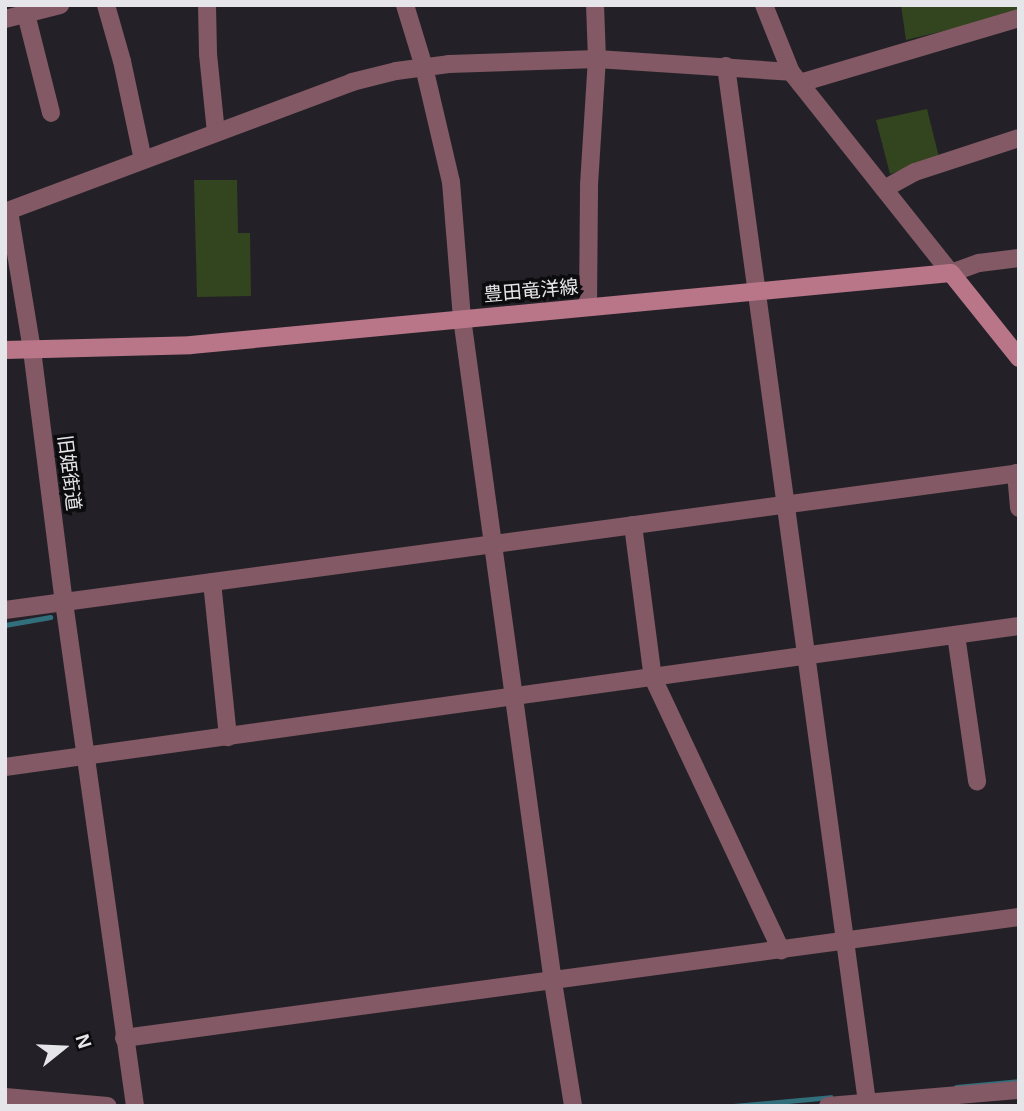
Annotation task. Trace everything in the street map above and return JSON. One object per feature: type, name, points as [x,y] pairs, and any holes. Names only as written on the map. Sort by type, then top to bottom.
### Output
[{"type":"main road","name":"豊田竜洋線","points":[[5,350],[191,345],[951,273]]},
{"type":"main road","points":[[951,273],[1019,358]]},
{"type":"street","points":[[51,113],[13,14],[60,5]]},
{"type":"street","points":[[106,5],[122,61],[142,160]]},
{"type":"street","points":[[207,5],[208,54],[216,133]]},
{"type":"street","points":[[405,5],[424,67],[452,182],[462,318],[516,696],[553,982],[573,1106]]},
{"type":"street","points":[[587,307],[589,185],[597,59],[595,5]]},
{"type":"street","points":[[764,5],[796,77],[951,273],[979,263],[1019,258]]},
{"type":"street","points":[[7,211],[352,82],[424,67],[597,59],[726,66],[796,77],[1019,18]]},
{"type":"street","points":[[726,66],[867,1102]]},
{"type":"street","points":[[884,189],[915,172],[1019,138]]},
{"type":"street","name":"旧姫街道","points":[[7,211],[32,350],[64,602],[135,1106]]},
{"type":"street","points":[[5,610],[1017,473],[1019,508]]},
{"type":"street","points":[[633,525],[653,678],[781,950]]},
{"type":"street","points":[[212,582],[228,737]]},
{"type":"street","points":[[5,767],[1019,626]]},
{"type":"street","points":[[956,635],[976,780]]},
{"type":"street","points":[[124,1038],[1019,917]]},
{"type":"street","points":[[828,1106],[1009,1096]]},
{"type":"street","points":[[5,1097],[108,1106]]},
{"type":"green space","points":[[901,5],[1019,5],[1019,13],[906,40]]},
{"type":"green space","points":[[927,109],[939,157],[890,174],[876,120]]},
{"type":"green space","points":[[194,180],[237,180],[238,233],[250,233],[251,296],[197,297]]},
{"type":"waterway","points":[[5,625],[50,617]]},
{"type":"waterway","points":[[956,1087],[1019,1081]]},
{"type":"waterway","points":[[733,1106],[831,1097]]}]
